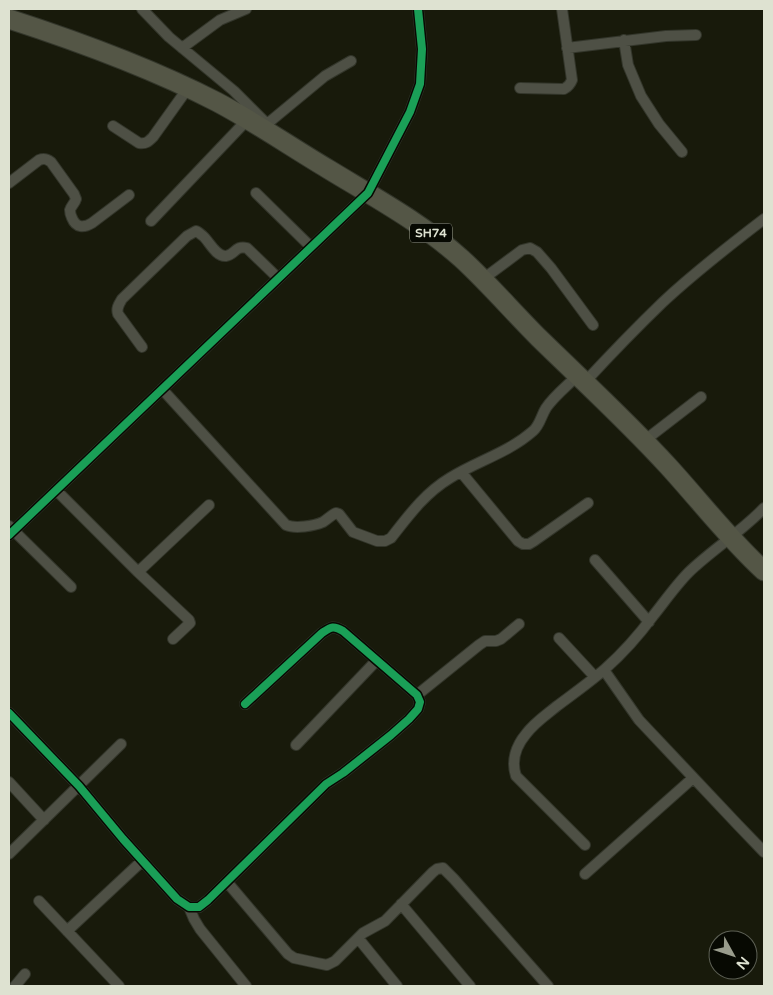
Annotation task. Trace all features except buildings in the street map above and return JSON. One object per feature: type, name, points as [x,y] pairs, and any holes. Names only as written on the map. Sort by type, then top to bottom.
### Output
[{"type":"highway","name":"SH74","points":[[9,19],[135,64],[216,102],[248,119],[426,229],[483,279],[537,336],[644,440],[731,538],[764,572]]},
{"type":"street","points":[[142,9],[169,37],[234,91],[289,144]]},
{"type":"street","points":[[182,48],[220,20],[246,9]]},
{"type":"street","points":[[71,587],[10,530],[56,490],[368,193],[410,112],[420,84],[422,49],[418,9]]},
{"type":"street","points":[[520,88],[564,89],[568,87],[572,80],[562,9]]},
{"type":"street","points":[[567,48],[624,40],[696,35]]},
{"type":"street","points":[[624,40],[628,65],[641,96],[659,124],[682,152]]},
{"type":"street","points":[[267,124],[320,81],[351,61]]},
{"type":"street","points":[[113,126],[139,143],[144,144],[148,142],[188,88]]},
{"type":"street","points":[[151,221],[248,119]]},
{"type":"street","points":[[9,184],[42,158],[47,159],[74,194],[76,199],[71,208],[71,216],[73,221],[81,227],[92,223],[129,195]]},
{"type":"street","points":[[256,193],[311,247]]},
{"type":"street","points":[[162,388],[286,525],[290,527],[317,524],[336,513],[339,514],[353,532],[377,541],[385,541],[391,538],[419,503],[450,477],[504,451],[534,430],[546,408],[623,342],[664,301],[708,262],[764,218]]},
{"type":"street","points":[[142,347],[118,314],[118,306],[122,299],[192,232],[196,231],[203,236],[220,256],[230,255],[242,247],[247,248],[278,278]]},
{"type":"street","points":[[483,279],[522,250],[530,248],[537,252],[551,268],[593,326]]},
{"type":"street","points":[[644,440],[701,397]]},
{"type":"street","points":[[461,472],[509,532],[524,544],[534,541],[588,503]]},
{"type":"street","points":[[56,490],[189,620],[188,626],[173,640]]},
{"type":"street","points":[[138,572],[209,505]]},
{"type":"street","points":[[585,845],[516,776],[513,768],[519,744],[538,720],[604,670],[621,654],[689,572],[750,522],[764,508]]},
{"type":"street","points":[[595,560],[649,622]]},
{"type":"street","points":[[418,695],[479,644],[485,641],[501,639],[519,624]]},
{"type":"street","points":[[189,907],[199,906],[208,900],[326,784],[409,719],[418,709],[420,702],[418,695],[377,660],[342,631],[336,627],[330,627],[245,704]]},
{"type":"street","points":[[559,638],[595,677]]},
{"type":"street","points":[[296,745],[377,660]]},
{"type":"street","points":[[604,670],[639,720],[764,852]]},
{"type":"street","points":[[9,713],[79,786],[142,861],[177,899],[189,907],[200,929],[246,986]]},
{"type":"street","points":[[11,848],[44,820],[121,744]]},
{"type":"street","points":[[585,874],[693,778]]},
{"type":"street","points":[[9,782],[44,820]]},
{"type":"street","points":[[67,931],[142,861]]},
{"type":"street","points":[[226,882],[288,954],[294,958],[326,964],[335,961],[358,938],[385,921],[433,872],[443,868],[548,986]]},
{"type":"street","points":[[39,901],[114,984]]},
{"type":"street","points":[[401,904],[470,986]]},
{"type":"street","points":[[358,938],[397,986]]},
{"type":"street","points":[[14,986],[25,974]]},
{"type":"cycle path","points":[[9,535],[368,193],[410,112],[420,84],[422,49],[418,9]]},
{"type":"cycle path","points":[[9,713],[79,786],[177,899],[189,907],[199,907],[326,784],[343,773],[409,719],[418,709],[420,702],[417,695],[343,631],[334,627],[322,633],[245,704]]}]
